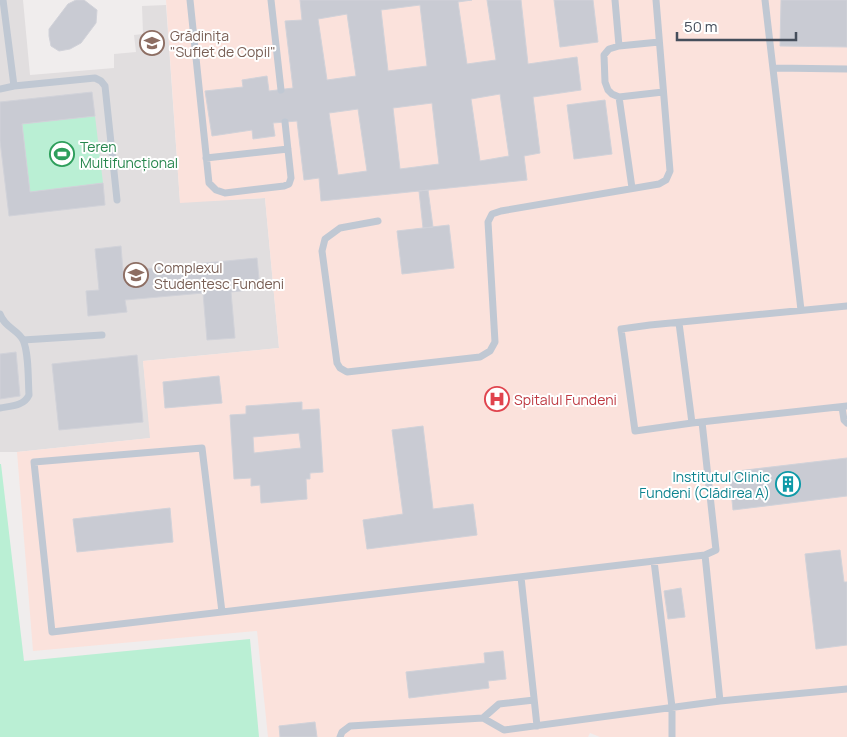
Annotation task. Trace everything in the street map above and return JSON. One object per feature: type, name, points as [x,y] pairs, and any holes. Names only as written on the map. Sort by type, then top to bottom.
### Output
[{"type":"lane","points":[[4,0],[14,86]]},
{"type":"lane","points":[[190,0],[209,183],[216,190],[225,193],[288,184],[291,178],[285,122]]},
{"type":"lane","points":[[271,0],[281,90]]},
{"type":"lane","points":[[615,0],[619,46]]},
{"type":"lane","points":[[378,221],[340,228],[325,239],[322,251],[337,363],[340,368],[347,372],[480,357],[490,351],[494,342],[488,222],[492,214],[659,184],[666,180],[670,171],[656,0]]},
{"type":"lane","points":[[765,0],[802,310]]},
{"type":"lane","points":[[659,42],[619,46],[609,49],[604,55],[605,82],[608,90],[612,94],[619,96],[664,92]]},
{"type":"lane","points":[[774,68],[847,69]]},
{"type":"lane","points":[[0,89],[95,78],[101,81],[105,86],[117,200]]},
{"type":"lane","points":[[619,96],[632,188]]},
{"type":"lane","points":[[206,158],[288,149]]},
{"type":"lane","points":[[847,306],[650,325],[621,330],[636,431],[845,406],[844,420],[847,423]]},
{"type":"lane","points":[[0,314],[2,321],[23,340],[26,352],[29,395],[22,404],[0,408]]},
{"type":"lane","points":[[678,323],[692,423]]},
{"type":"lane","points":[[23,340],[102,335]]},
{"type":"lane","points":[[222,612],[202,448],[34,462],[52,632],[521,577],[705,555],[716,550],[702,422]]},
{"type":"lane","points":[[705,555],[720,701]]},
{"type":"lane","points":[[654,561],[672,707],[672,737]]},
{"type":"lane","points":[[521,577],[537,726]]},
{"type":"lane","points":[[340,737],[342,732],[350,726],[483,718],[504,730],[720,701],[847,689]]},
{"type":"lane","points":[[483,718],[499,704],[534,700]]},
{"type":"shaded area","name":"Complexul Studențesc Fundeni","points":[[0,0],[23,0],[30,75],[114,68],[114,54],[136,52],[134,35],[143,34],[142,6],[166,5],[180,202],[265,198],[279,348],[143,361],[151,438],[17,452],[0,452]]},
{"type":"shaded area","name":"Spitalul Fundeni","points":[[166,0],[847,0],[847,737],[600,737],[590,733],[588,737],[268,737],[257,631],[33,651],[17,452],[150,438],[143,361],[279,348],[265,198],[180,203]]},
{"type":"green space","name":"Teren Multifuncțional","points":[[95,116],[103,183],[30,192],[22,124]]},
{"type":"green space","points":[[0,464],[24,661],[250,639],[259,737],[0,737]]},
{"type":"building","points":[[76,0],[84,0],[97,10],[96,23],[81,43],[70,49],[59,51],[51,46],[49,29],[68,4]]},
{"type":"building","points":[[300,0],[472,0],[458,2],[467,64],[496,60],[487,0],[521,0],[528,64],[577,57],[581,90],[533,97],[540,153],[524,156],[527,180],[321,201],[319,178],[304,180],[297,121],[273,123],[275,136],[253,139],[252,130],[212,136],[205,91],[243,87],[242,80],[267,76],[269,91],[293,88],[285,21],[302,20]],"holes":[[[420,5],[427,66],[388,71],[381,10]],[[347,14],[356,76],[327,80],[318,19]],[[500,94],[509,156],[480,161],[471,99]],[[432,103],[439,164],[400,169],[393,108]],[[358,109],[367,171],[338,175],[329,113]]]},
{"type":"building","points":[[554,0],[593,0],[598,42],[560,47]]},
{"type":"building","points":[[781,0],[847,0],[847,47],[780,46]]},
{"type":"building","points":[[92,92],[95,116],[22,124],[30,192],[103,183],[105,205],[9,216],[0,141],[0,102]]},
{"type":"building","points":[[605,100],[612,154],[574,159],[567,105]]},
{"type":"building","points":[[428,190],[433,227],[423,228],[419,191]]},
{"type":"building","points":[[449,225],[454,268],[402,274],[397,231]]},
{"type":"building","points":[[121,246],[123,271],[257,258],[260,289],[231,292],[235,338],[207,340],[203,293],[125,300],[127,312],[88,316],[86,291],[99,290],[95,249]]},
{"type":"building","points":[[16,352],[20,396],[0,399],[0,354]]},
{"type":"building","points":[[137,355],[143,422],[59,430],[52,364]]},
{"type":"building","points":[[219,376],[222,403],[165,408],[163,382]]},
{"type":"building","points":[[302,402],[302,410],[319,409],[323,472],[310,473],[310,479],[306,479],[307,499],[261,503],[260,485],[251,486],[251,478],[234,479],[230,415],[246,414],[246,406]],"holes":[[[299,433],[301,448],[254,453],[253,437]]]},
{"type":"building","points":[[423,426],[433,509],[473,504],[477,535],[367,549],[363,520],[403,514],[392,430]]},
{"type":"building","name":"Institutul Clinic Fundeni (Clădirea A)","points":[[847,458],[847,496],[733,510],[729,472]]},
{"type":"building","points":[[170,508],[173,542],[77,552],[73,519]]},
{"type":"building","points":[[840,550],[844,582],[847,582],[847,645],[816,649],[805,554]]},
{"type":"building","points":[[681,588],[685,617],[668,619],[664,591]]},
{"type":"building","points":[[503,651],[506,679],[488,681],[489,688],[409,698],[406,672],[485,663],[484,653]]},
{"type":"building","points":[[315,722],[317,737],[280,737],[279,726]]},
{"type":"place","name":"Grădinița \"Suflet de Copil\"","points":[[152,43]]},
{"type":"place","name":"Teren Multifuncțional","points":[[62,154]]},
{"type":"place","name":"Complexul Studențesc Fundeni","points":[[136,275]]},
{"type":"place","name":"Spitalul Fundeni","points":[[497,399]]},
{"type":"place","name":"Institutul Clinic Fundeni (Clădirea A)","points":[[788,484]]}]
